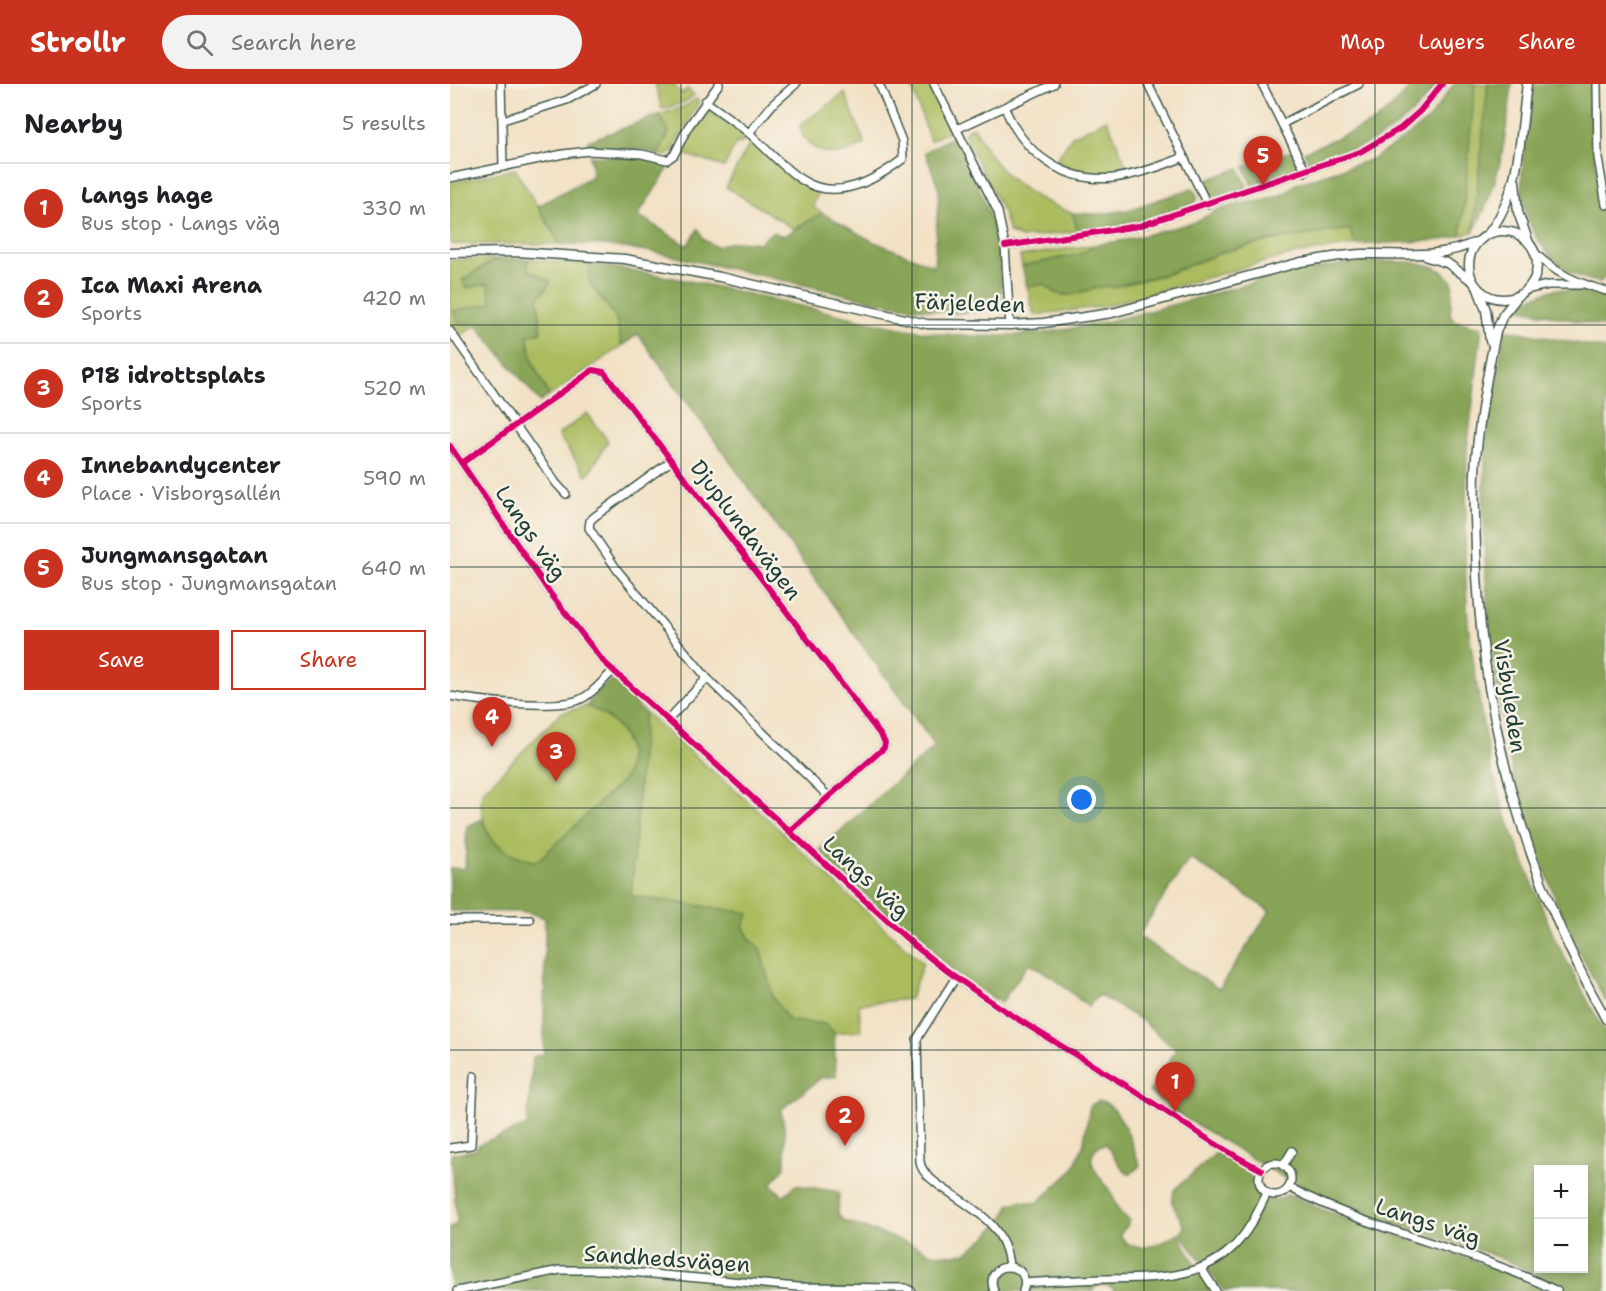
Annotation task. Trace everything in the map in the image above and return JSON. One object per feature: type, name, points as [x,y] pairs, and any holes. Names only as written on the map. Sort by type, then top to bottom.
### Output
[{"type":"main road","points":[[1516,167],[1517,206],[1537,264],[1536,272],[1531,284],[1522,293],[1511,298],[1497,299],[1489,296],[1475,284],[1470,273],[1469,260],[1474,247],[1505,209],[1516,167],[1527,84]]},
{"type":"main road","points":[[1483,238],[1496,232],[1510,232],[1518,235],[1531,248]]},
{"type":"main road","name":"Färjeleden","points":[[450,252],[517,252],[625,260],[720,277],[927,324],[1010,325],[1043,323],[1112,313],[1301,262],[1358,254],[1415,255],[1450,252],[1483,238]]},
{"type":"main road","name":"Färjeleden","points":[[1415,255],[1447,263],[1475,284]]},
{"type":"main road","name":"Visbyleden","points":[[1475,284],[1489,321],[1490,359]]},
{"type":"main road","name":"Visbyleden","points":[[1522,293],[1499,324],[1490,359],[1477,449],[1475,518],[1480,620],[1494,725],[1509,786],[1558,927],[1606,1019]]},
{"type":"street","points":[[501,84],[503,167]]},
{"type":"street","points":[[503,120],[567,100],[596,84]]},
{"type":"street","points":[[450,178],[562,154],[588,151],[642,154],[667,160],[674,155],[688,126],[718,84]]},
{"type":"street","points":[[749,133],[772,105],[796,84]]},
{"type":"street","points":[[705,101],[749,133],[800,179],[813,186],[844,189],[865,183],[903,159],[902,141],[879,84]]},
{"type":"street","points":[[934,84],[998,213],[1005,246],[1010,325]]},
{"type":"street","points":[[957,129],[1054,84]]},
{"type":"street","points":[[1148,84],[1207,204]]},
{"type":"street","points":[[1262,84],[1306,172]]},
{"type":"street","points":[[1282,124],[1359,84]]},
{"type":"street","points":[[1005,246],[1139,226],[1306,172],[1360,152],[1387,137],[1420,111],[1442,84]]},
{"type":"street","points":[[1597,84],[1599,158],[1606,205]]},
{"type":"street","points":[[1005,108],[1021,137],[1038,156],[1057,168],[1078,176],[1115,178],[1184,157]]},
{"type":"street","points":[[1531,248],[1555,271],[1585,285],[1606,291]]},
{"type":"street","points":[[1522,293],[1548,285],[1585,285]]},
{"type":"street","points":[[450,331],[515,426],[566,494]]},
{"type":"street","name":"Djuplundavägen","points":[[462,463],[593,369],[600,369],[604,372],[882,736],[885,743],[884,748],[790,831]]},
{"type":"street","name":"Langs väg","points":[[450,446],[561,608],[613,671],[915,946],[956,977],[1222,1147],[1262,1170]]},
{"type":"street","points":[[671,460],[594,516],[589,528],[618,571],[707,678],[828,796]]},
{"type":"street","points":[[450,696],[477,700],[568,704],[586,697],[613,671]]},
{"type":"street","points":[[668,720],[707,678]]},
{"type":"street","points":[[450,920],[530,920]]},
{"type":"street","points":[[956,977],[917,1039],[921,1168],[929,1178],[982,1215],[996,1229],[1005,1244],[1009,1267]]},
{"type":"street","points":[[450,1148],[471,1145],[474,1076]]},
{"type":"street","points":[[1283,1166],[1292,1152]]},
{"type":"street","points":[[1271,1164],[1283,1166],[1290,1175],[1288,1187],[1280,1194],[1267,1193],[1259,1182],[1262,1170],[1271,1164]]},
{"type":"street","name":"Langs väg","points":[[1288,1187],[1341,1212],[1479,1257],[1557,1291]]},
{"type":"street","points":[[994,1291],[992,1281],[995,1273],[1001,1268],[1009,1267],[1020,1272],[1024,1287],[1163,1277],[1201,1268],[1223,1256],[1241,1239],[1267,1193]]},
{"type":"street","points":[[1201,1268],[1216,1291]]},
{"type":"street","name":"Sandhedsvägen","points":[[457,1291],[560,1270],[607,1270],[798,1287],[894,1287],[911,1291]]},
{"type":"green space","points":[[655,84],[673,84],[682,94],[687,89],[694,95],[685,102],[662,109]]},
{"type":"green space","points":[[911,84],[930,84],[953,129],[930,141]]},
{"type":"green space","points":[[1413,84],[1437,84],[1411,114],[1397,126],[1352,150],[1314,163],[1309,162],[1304,152],[1374,122],[1392,107]]},
{"type":"green space","points":[[1454,84],[1475,84],[1461,235],[1442,240],[1356,245],[1349,229],[1272,240],[1223,252],[1171,272],[1114,287],[1100,287],[1070,295],[1054,292],[1044,284],[1027,286],[1022,266],[1081,254],[1094,245],[1126,240],[1196,222],[1215,211],[1248,202],[1260,202],[1284,194],[1296,184],[1373,159],[1429,119]]},
{"type":"green space","points":[[1475,84],[1488,84],[1473,232],[1461,235]]},
{"type":"green space","points":[[1488,84],[1512,84],[1496,179],[1473,232]]},
{"type":"green space","points":[[1534,84],[1592,84],[1595,159],[1606,234],[1606,277],[1600,282],[1582,277],[1553,258],[1532,229],[1526,212],[1522,194],[1522,176]]},
{"type":"green space","points":[[845,93],[865,144],[843,153],[821,151],[809,144],[800,125]]},
{"type":"green space","points":[[696,99],[699,102],[672,152],[666,156],[659,155],[669,131],[659,115],[686,106]]},
{"type":"green space","points":[[705,109],[712,110],[743,134],[744,139],[741,144],[737,142],[724,167],[681,153],[692,127]]},
{"type":"green space","points":[[659,115],[669,131],[659,155],[644,150],[588,147],[588,141]]},
{"type":"green space","points":[[1107,119],[1128,170],[1100,174],[1073,169],[1055,162],[1072,136]]},
{"type":"green space","points":[[974,127],[992,158],[1013,181],[1039,198],[1072,213],[1078,231],[1021,238],[1009,232],[1003,212],[964,135],[968,129]]},
{"type":"green space","points":[[955,135],[989,214],[998,253],[1001,299],[987,311],[955,313],[894,305],[654,252],[602,245],[560,244],[538,206],[592,176],[590,156],[642,157],[670,166],[638,215],[687,246],[698,229],[704,240],[716,247],[737,242],[759,243],[772,232],[784,236],[822,213],[872,241],[934,266],[939,189],[925,152]]},
{"type":"green space","points":[[750,143],[754,143],[798,182],[818,193],[813,207],[822,213],[794,229],[726,187]]},
{"type":"green space","points":[[1292,151],[1297,164],[1294,171],[1252,185],[1244,167]]},
{"type":"green space","points":[[1239,168],[1247,187],[1213,197],[1208,193],[1202,182]]},
{"type":"green space","points":[[515,169],[560,244],[450,244],[450,183]]},
{"type":"green space","points":[[1193,188],[1198,198],[1194,204],[1140,222],[1078,231],[1072,213],[1101,214],[1128,210]]},
{"type":"green space","points":[[1350,229],[1356,245],[1300,253],[1106,306],[1034,315],[1027,286],[1044,284],[1054,292],[1070,295],[1171,273],[1223,252],[1273,240]]},
{"type":"green space","points":[[1094,245],[1081,254],[1022,266],[1020,256]]},
{"type":"green space","points":[[496,259],[462,280],[466,288],[488,283],[492,303],[466,324],[474,321],[477,324],[458,338],[450,326],[450,260]]},
{"type":"green space","points":[[496,259],[529,259],[527,269],[551,282],[538,299],[541,332],[527,336],[534,365],[549,396],[540,402],[474,322],[457,323],[454,311],[492,303],[488,284],[466,288],[462,280]]},
{"type":"green space","points":[[529,259],[591,265],[589,282],[616,318],[622,346],[549,396],[534,365],[527,336],[541,332],[538,299],[551,282],[527,269]]},
{"type":"green space","points":[[1359,262],[1402,262],[1435,268],[1444,273],[1453,283],[1450,315],[1455,321],[1482,327],[1467,450],[1465,560],[1468,624],[1491,768],[1508,822],[1554,937],[1606,1035],[1606,1291],[1568,1291],[1517,1265],[1485,1252],[1348,1210],[1311,1194],[1175,1112],[1149,1092],[1176,1050],[1141,1020],[1099,995],[1088,1007],[1054,978],[1029,963],[1001,1003],[962,978],[941,961],[817,852],[935,746],[638,334],[622,346],[616,318],[589,282],[591,265],[679,279],[916,331],[971,336],[1010,336],[1087,326],[1306,270]],"holes":[[[1190,858],[1270,911],[1219,989],[1138,936]]]},
{"type":"green space","points":[[1557,289],[1606,297],[1606,327],[1517,308],[1536,296]]},
{"type":"green space","points":[[1505,329],[1606,349],[1606,1002],[1575,944],[1557,903],[1521,804],[1510,762],[1499,700],[1487,601],[1483,503],[1487,436]]},
{"type":"green space","points":[[587,413],[608,441],[586,475],[558,435]]},
{"type":"green space","points":[[612,680],[644,712],[631,896],[749,913],[743,927],[760,949],[773,998],[789,1021],[825,1024],[834,1033],[836,1076],[821,1078],[781,1110],[785,1132],[785,1167],[771,1184],[783,1196],[796,1185],[839,1192],[838,1215],[844,1221],[912,1244],[931,1253],[954,1255],[967,1252],[987,1236],[1004,1217],[1009,1205],[1019,1201],[1037,1203],[1072,1171],[1083,1146],[1090,1106],[1098,1101],[1113,1109],[1125,1126],[1140,1165],[1129,1174],[1124,1171],[1106,1144],[1096,1148],[1092,1157],[1094,1168],[1111,1193],[1118,1210],[1129,1220],[1120,1234],[1132,1246],[1148,1247],[1178,1233],[1210,1291],[1113,1291],[1114,1288],[1106,1285],[1096,1286],[1093,1291],[450,1291],[450,1226],[455,1226],[457,1221],[451,1154],[475,1150],[479,1144],[527,1126],[533,1057],[544,1054],[545,918],[527,912],[450,911],[450,868],[465,869],[467,826],[483,819],[490,837],[502,848],[536,862],[622,781],[629,763],[629,752],[622,733],[607,717],[587,706],[596,691]]},
{"type":"green space","points":[[587,706],[615,724],[621,733],[628,752],[629,763],[626,775],[536,862],[507,851],[492,840],[487,832],[482,811],[482,792],[561,713]]},
{"type":"green space","points":[[644,712],[768,819],[923,963],[910,999],[859,1004],[861,1031],[834,1033],[825,1024],[789,1021],[773,998],[760,949],[743,927],[749,913],[631,896]]},
{"type":"green space","points":[[1216,1153],[1247,1168],[1258,1196],[1274,1200],[1289,1194],[1335,1215],[1487,1265],[1547,1291],[1224,1291],[1180,1233],[1185,1228],[1172,1203],[1174,1190]]},
{"type":"cycle path","points":[[1005,246],[1139,226],[1360,152],[1401,128],[1420,111],[1442,84]]},
{"type":"cycle path","points":[[462,463],[593,370],[604,372],[885,743],[884,748],[790,831]]},
{"type":"cycle path","points":[[450,446],[550,593],[603,661],[915,946],[965,984],[1018,1019],[1127,1086],[1210,1141],[1262,1170]]},
{"type":"place","name":"Jungmansgatan","points":[[1263,186]]},
{"type":"place","name":"Innebandycenter","points":[[492,747]]},
{"type":"place","name":"P18 idrottsplats","points":[[556,782]]},
{"type":"place","name":"Langs hage","points":[[1175,1112]]},
{"type":"place","name":"Ica Maxi Arena","points":[[845,1146]]}]
